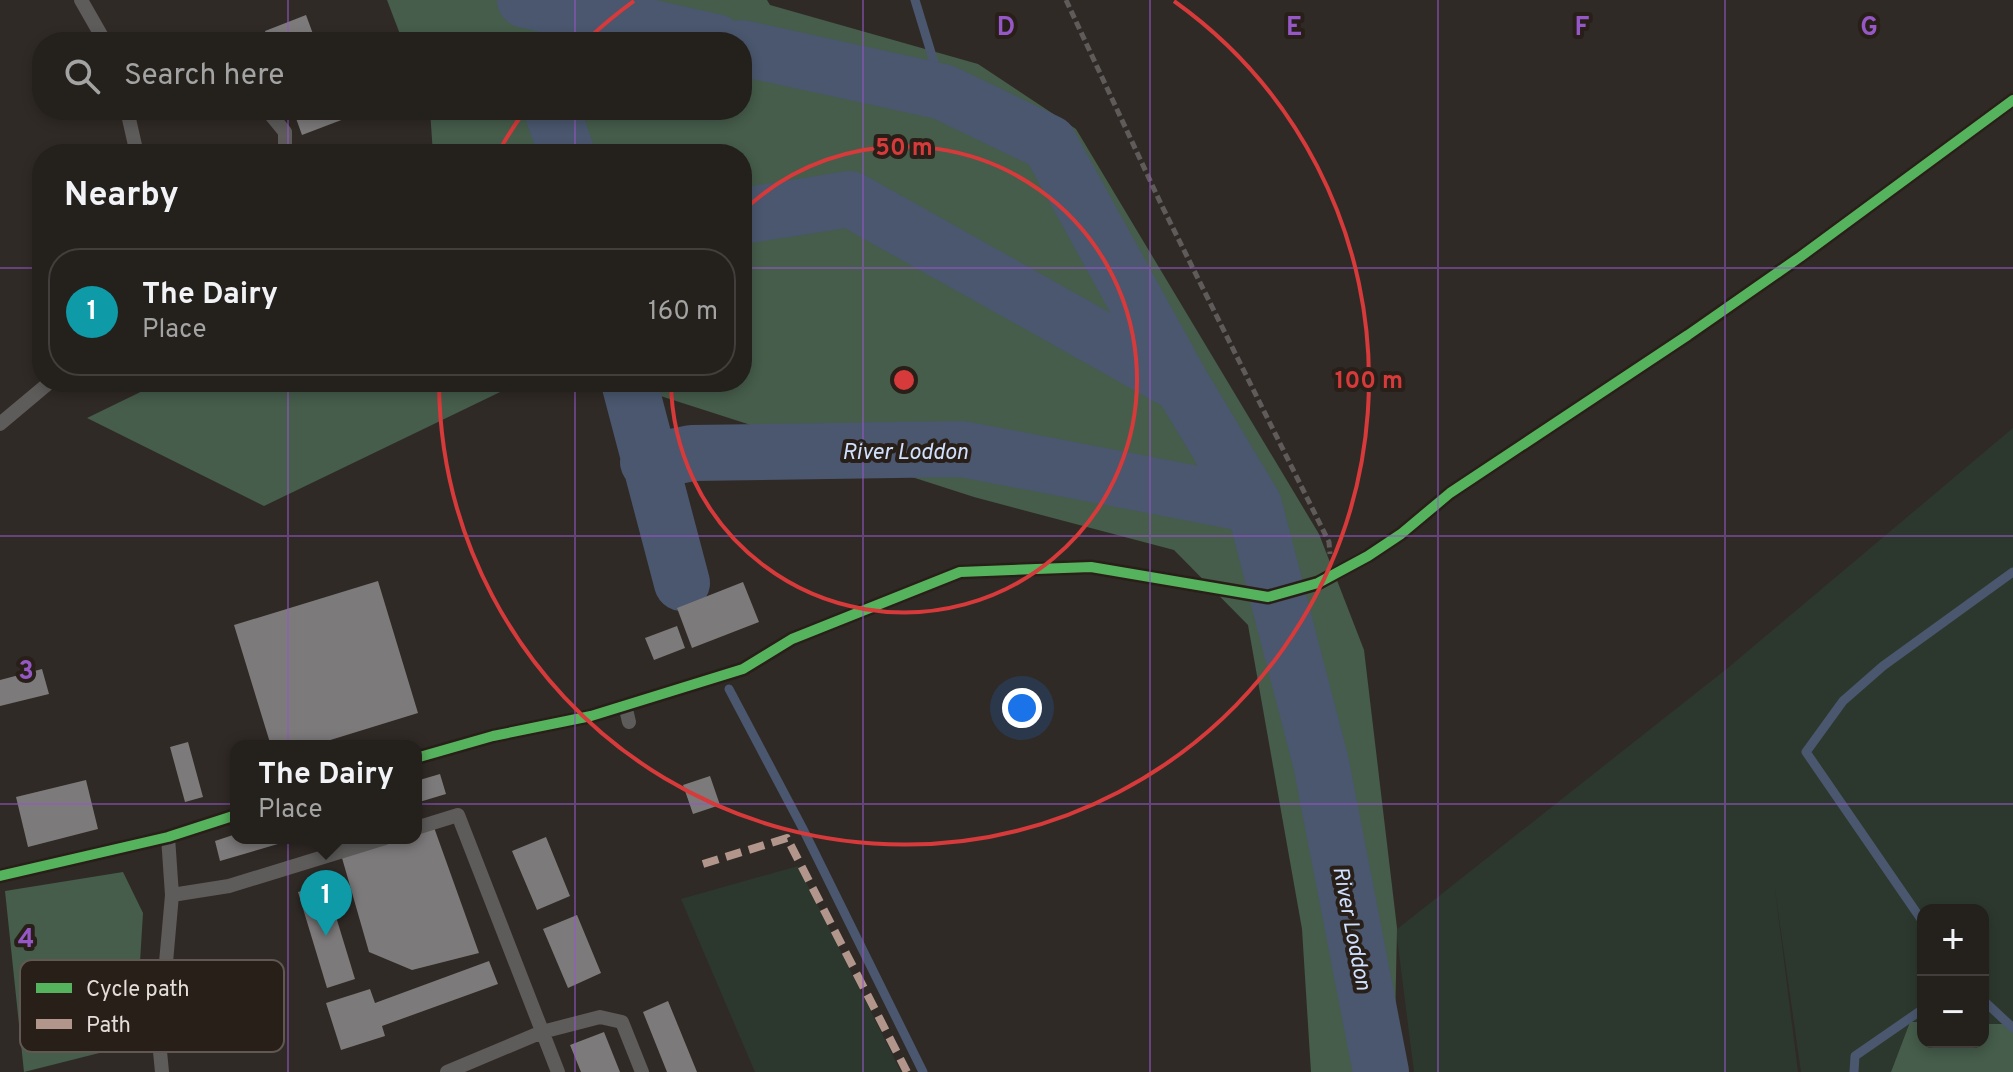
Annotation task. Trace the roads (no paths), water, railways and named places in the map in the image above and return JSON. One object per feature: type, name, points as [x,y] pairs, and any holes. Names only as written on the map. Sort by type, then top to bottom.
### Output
[{"type":"lane","points":[[81,0],[99,32]]},
{"type":"lane","points":[[422,756],[493,736],[591,716],[743,669],[792,639],[960,572],[1091,567],[1268,597],[1318,583],[1390,541],[1450,493],[1775,274],[2013,100]]},
{"type":"lane","points":[[129,120],[135,144]]},
{"type":"lane","points":[[275,120],[285,132],[285,144]]},
{"type":"lane","points":[[0,424],[38,392]]},
{"type":"lane","points":[[625,705],[629,722]]},
{"type":"lane","points":[[422,826],[458,815],[558,1072]]},
{"type":"lane","points":[[0,876],[168,837],[230,817]]},
{"type":"lane","points":[[166,960],[172,895],[168,837]]},
{"type":"lane","points":[[172,895],[229,886],[366,844]]},
{"type":"lane","points":[[447,1072],[542,1032],[600,1017],[622,1022],[642,1072]]},
{"type":"lane","points":[[160,1052],[162,1072]]},
{"type":"waterway","name":"River Loddon","points":[[525,0],[671,32]]},
{"type":"waterway","points":[[915,0],[943,92]]},
{"type":"waterway","name":"River Loddon","points":[[752,50],[943,92],[1049,143],[1182,385],[1254,505],[1321,763],[1381,1072]]},
{"type":"waterway","name":"River Loddon","points":[[555,120],[564,144]]},
{"type":"waterway","name":"River Loddon","points":[[752,214],[850,199],[1182,385]]},
{"type":"waterway","name":"River Loddon","points":[[632,392],[682,583]]},
{"type":"waterway","name":"River Loddon","points":[[648,462],[692,453],[962,449],[1254,505]]},
{"type":"waterway","points":[[1917,913],[1806,752],[1843,701],[1883,666],[2013,572]]},
{"type":"waterway","points":[[729,689],[802,827],[923,1072]]},
{"type":"waterway","points":[[1989,1006],[2013,1028]]},
{"type":"waterway","points":[[1854,1072],[1855,1056],[1917,1013]]},
{"type":"place","name":"The Dairy","points":[[326,936]]}]
